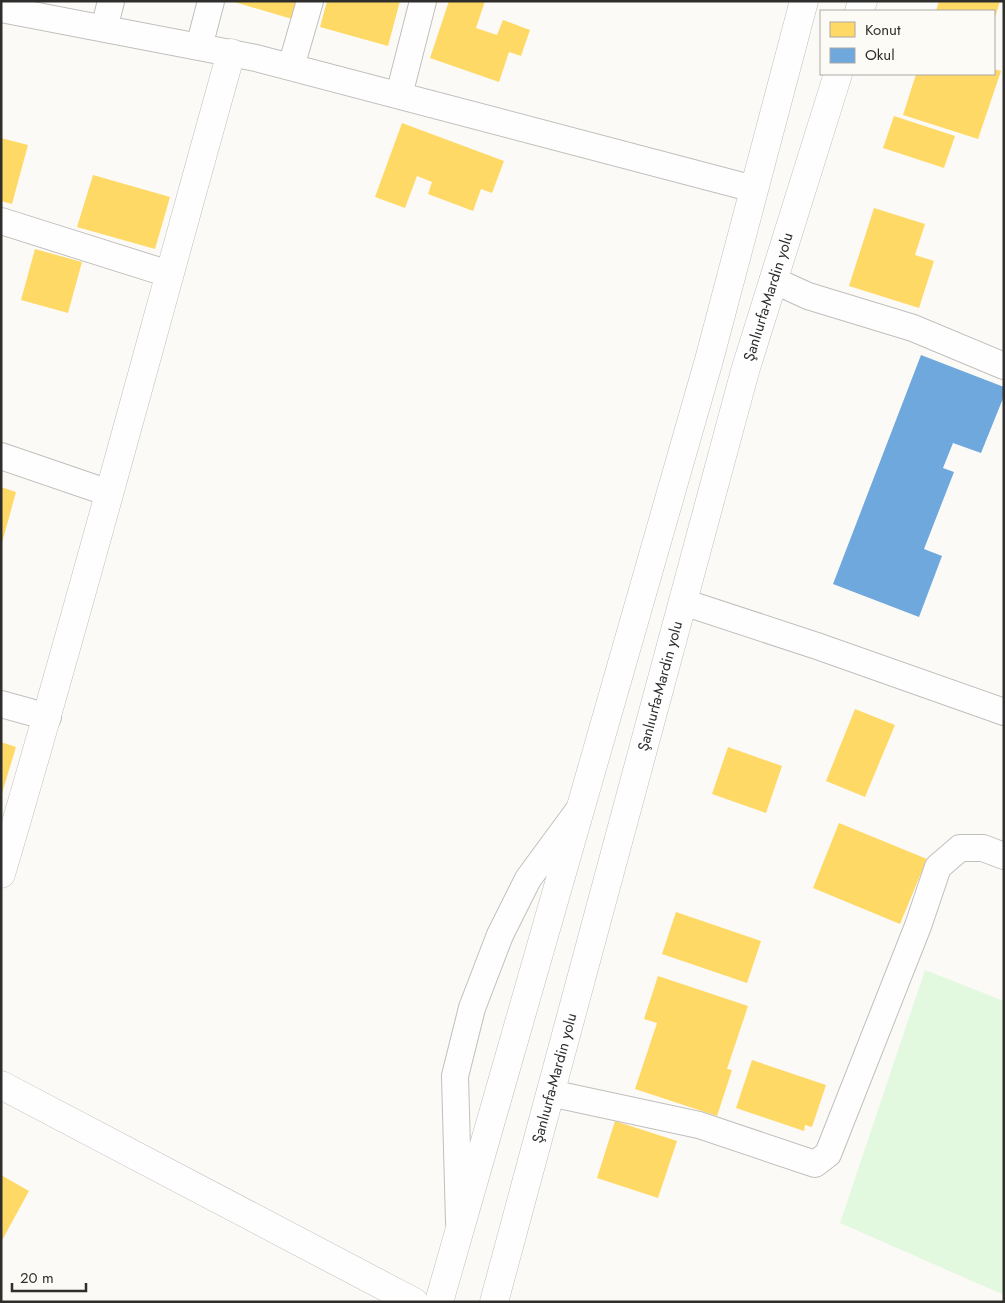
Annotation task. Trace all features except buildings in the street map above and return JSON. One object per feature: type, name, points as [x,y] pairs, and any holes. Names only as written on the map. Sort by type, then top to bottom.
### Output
[{"type":"main road","points":[[439,1302],[709,360],[804,1]]},
{"type":"main road","points":[[1,874],[48,717],[231,53]]},
{"type":"main road","name":"Şanlıurfa-Mardin yolu","points":[[494,1302],[745,371],[838,75]]},
{"type":"main road","points":[[1,1085],[414,1302]]},
{"type":"street","points":[[104,29],[111,1]]},
{"type":"street","points":[[199,47],[211,1]]},
{"type":"street","points":[[291,67],[310,1]]},
{"type":"street","points":[[399,95],[423,1]]},
{"type":"street","points":[[5,7],[104,29],[256,58],[754,189]]},
{"type":"street","points":[[1,221],[169,274]]},
{"type":"street","points":[[774,280],[808,296],[913,328],[1004,366]]},
{"type":"street","points":[[1,456],[109,493]]},
{"type":"street","points":[[683,602],[817,646],[1004,712]]},
{"type":"street","points":[[1,704],[48,717]]},
{"type":"street","points":[[459,1232],[455,1076],[472,1008],[500,935],[528,879],[581,807]]},
{"type":"street","points":[[550,1093],[699,1125],[815,1164],[828,1154],[918,926],[938,867],[960,848],[983,848],[1004,856]]},
{"type":"green space","points":[[925,970],[1004,1001],[1004,1295],[840,1223]]}]
